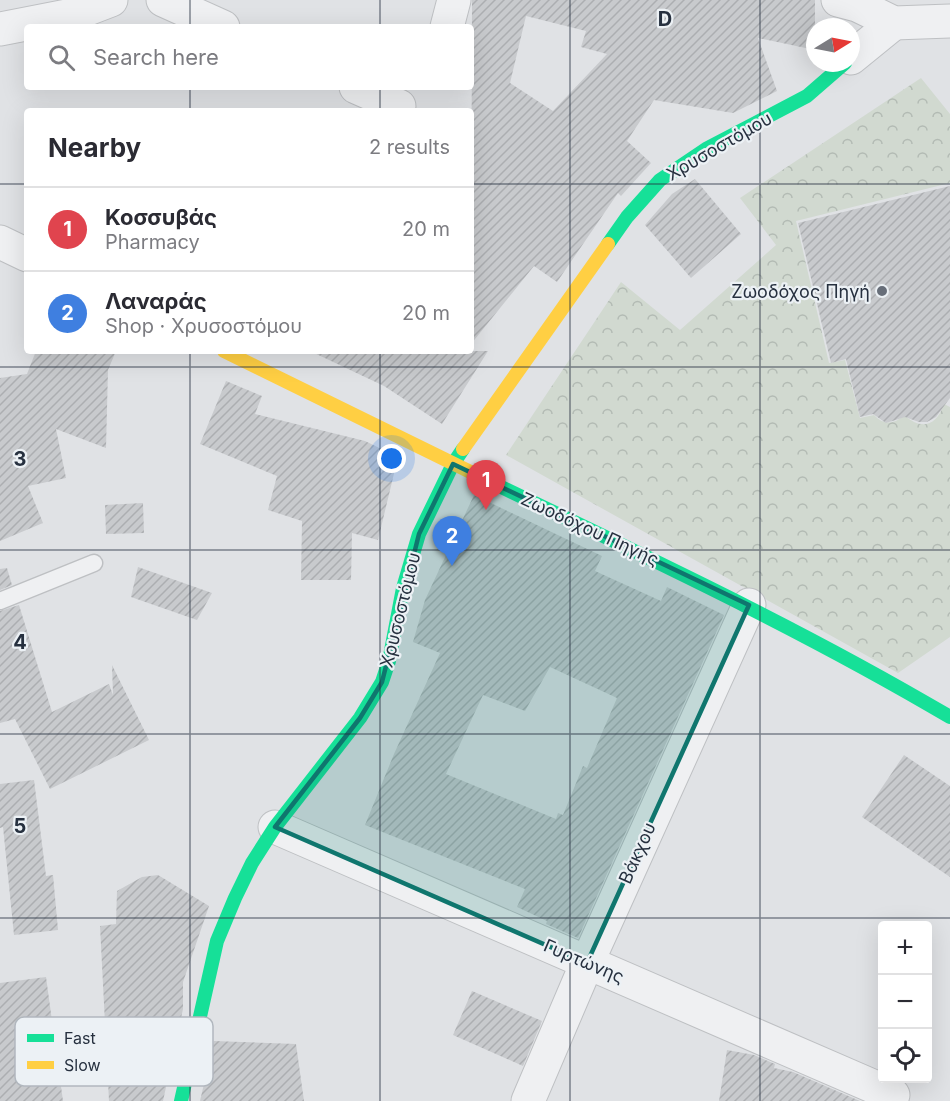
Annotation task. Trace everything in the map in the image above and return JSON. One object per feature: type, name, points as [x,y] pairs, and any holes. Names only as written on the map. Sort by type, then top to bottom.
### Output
[{"type":"street","points":[[26,24],[72,15],[111,0]]},
{"type":"street","points":[[163,0],[216,24]]},
{"type":"street","points":[[448,24],[454,0]]},
{"type":"street","points":[[851,2],[894,23],[950,21]]},
{"type":"street","points":[[860,51],[894,23]]},
{"type":"street","points":[[0,29],[24,24]]},
{"type":"street","name":"Χρυσοστόμου","points":[[200,1017],[217,942],[248,872],[275,827],[360,718],[382,682],[389,661],[403,588],[419,534],[453,464],[627,217],[660,180],[706,149],[807,96],[835,72]]},
{"type":"street","points":[[367,90],[406,101]]},
{"type":"street","points":[[0,242],[24,254]]},
{"type":"street","name":"Ζωοδόχου Πηγής","points":[[231,354],[303,387],[453,464],[749,605],[886,678],[950,717]]},
{"type":"street","name":"Βάκχου","points":[[528,1101],[587,963],[749,605]]},
{"type":"street","name":"Γυρτώνης","points":[[275,827],[893,1095]]},
{"type":"street","name":"Χρυσοστόμου","points":[[181,1101],[184,1086]]},
{"type":"lane","points":[[0,601],[94,563]]},
{"type":"highlighted area","points":[[453,464],[749,605],[587,963],[275,827],[360,718],[382,682],[419,534]]},
{"type":"green space","points":[[921,78],[950,114],[950,183],[796,221],[829,363],[845,360],[860,418],[874,415],[881,421],[892,422],[904,415],[916,423],[927,424],[937,418],[944,404],[950,407],[950,637],[898,673],[506,455],[621,282],[680,330],[776,245],[740,198]]},
{"type":"building","points":[[472,0],[815,0],[815,18],[806,18],[806,48],[758,38],[777,91],[733,113],[654,100],[627,141],[651,163],[621,196],[618,193],[557,282],[534,266],[474,340],[474,108],[472,108],[472,90],[474,90],[474,24],[472,24]],"holes":[[[526,16],[586,31],[581,47],[607,54],[553,111],[510,83]]]},
{"type":"building","points":[[695,179],[741,234],[691,278],[645,225],[672,194]]},
{"type":"building","name":"Ζωοδόχος Πηγή","points":[[950,186],[950,398],[936,417],[927,422],[905,417],[886,423],[873,414],[860,417],[846,359],[831,363],[798,223]]},
{"type":"building","points":[[474,351],[488,351],[442,424],[384,386],[316,354],[474,354]]},
{"type":"building","points":[[35,354],[115,354],[108,370],[106,448],[56,429],[66,478],[28,486],[43,523],[0,541],[0,378],[27,374]]},
{"type":"building","points":[[226,381],[262,396],[255,414],[365,441],[398,457],[378,540],[352,533],[351,580],[301,580],[302,521],[268,510],[277,476],[200,444]]},
{"type":"building","points":[[474,495],[602,556],[595,571],[661,601],[667,587],[724,615],[578,938],[546,924],[547,921],[517,907],[525,889],[365,825],[440,653],[413,642],[425,600]],"holes":[[[550,667],[617,698],[587,768],[583,766],[563,815],[558,813],[556,819],[446,774],[483,695],[525,711]]]},
{"type":"building","points":[[143,503],[144,533],[106,534],[105,505]]},
{"type":"building","points":[[138,567],[212,593],[197,620],[131,597]]},
{"type":"building","points":[[7,568],[12,585],[0,590],[0,569]]},
{"type":"building","points":[[19,605],[52,712],[109,684],[113,695],[112,665],[149,740],[50,789],[15,719],[0,723],[0,611]]},
{"type":"building","points":[[904,755],[950,786],[950,877],[862,817]]},
{"type":"building","points":[[34,780],[46,876],[53,875],[58,930],[14,935],[3,827],[0,828],[0,784]]},
{"type":"building","points":[[158,875],[209,906],[183,982],[181,1017],[105,1017],[100,926],[116,924],[117,891],[142,877]]},
{"type":"building","points":[[46,977],[51,1017],[15,1017],[15,1086],[61,1086],[63,1101],[0,1101],[0,983]]},
{"type":"building","points":[[472,991],[542,1021],[523,1066],[453,1035]]},
{"type":"building","points":[[214,1041],[296,1044],[304,1101],[200,1101],[204,1086],[213,1086]]},
{"type":"building","points":[[727,1050],[754,1055],[775,1064],[774,1068],[793,1072],[860,1101],[719,1101]]},
{"type":"building","points":[[108,1086],[166,1086],[163,1101],[109,1101]]},
{"type":"traffic: fast","points":[[608,244],[627,217],[660,180],[706,149],[807,96],[835,72]]},
{"type":"traffic: fast","points":[[200,1017],[217,941],[252,863],[275,827],[360,718],[382,682],[389,661],[403,588],[419,534],[453,464],[463,449]]},
{"type":"traffic: fast","points":[[495,484],[668,567],[839,654],[950,717]]},
{"type":"traffic: fast","points":[[181,1101],[184,1086]]},
{"type":"traffic: slow","points":[[463,449],[608,244]]},
{"type":"traffic: slow","points":[[230,354],[495,484]]},
{"type":"place","name":"Ζωοδόχος Πηγή","points":[[882,291]]},
{"type":"place","name":"Κοσσυβάς","points":[[486,510]]},
{"type":"place","name":"Λαναράς","points":[[452,566]]}]
